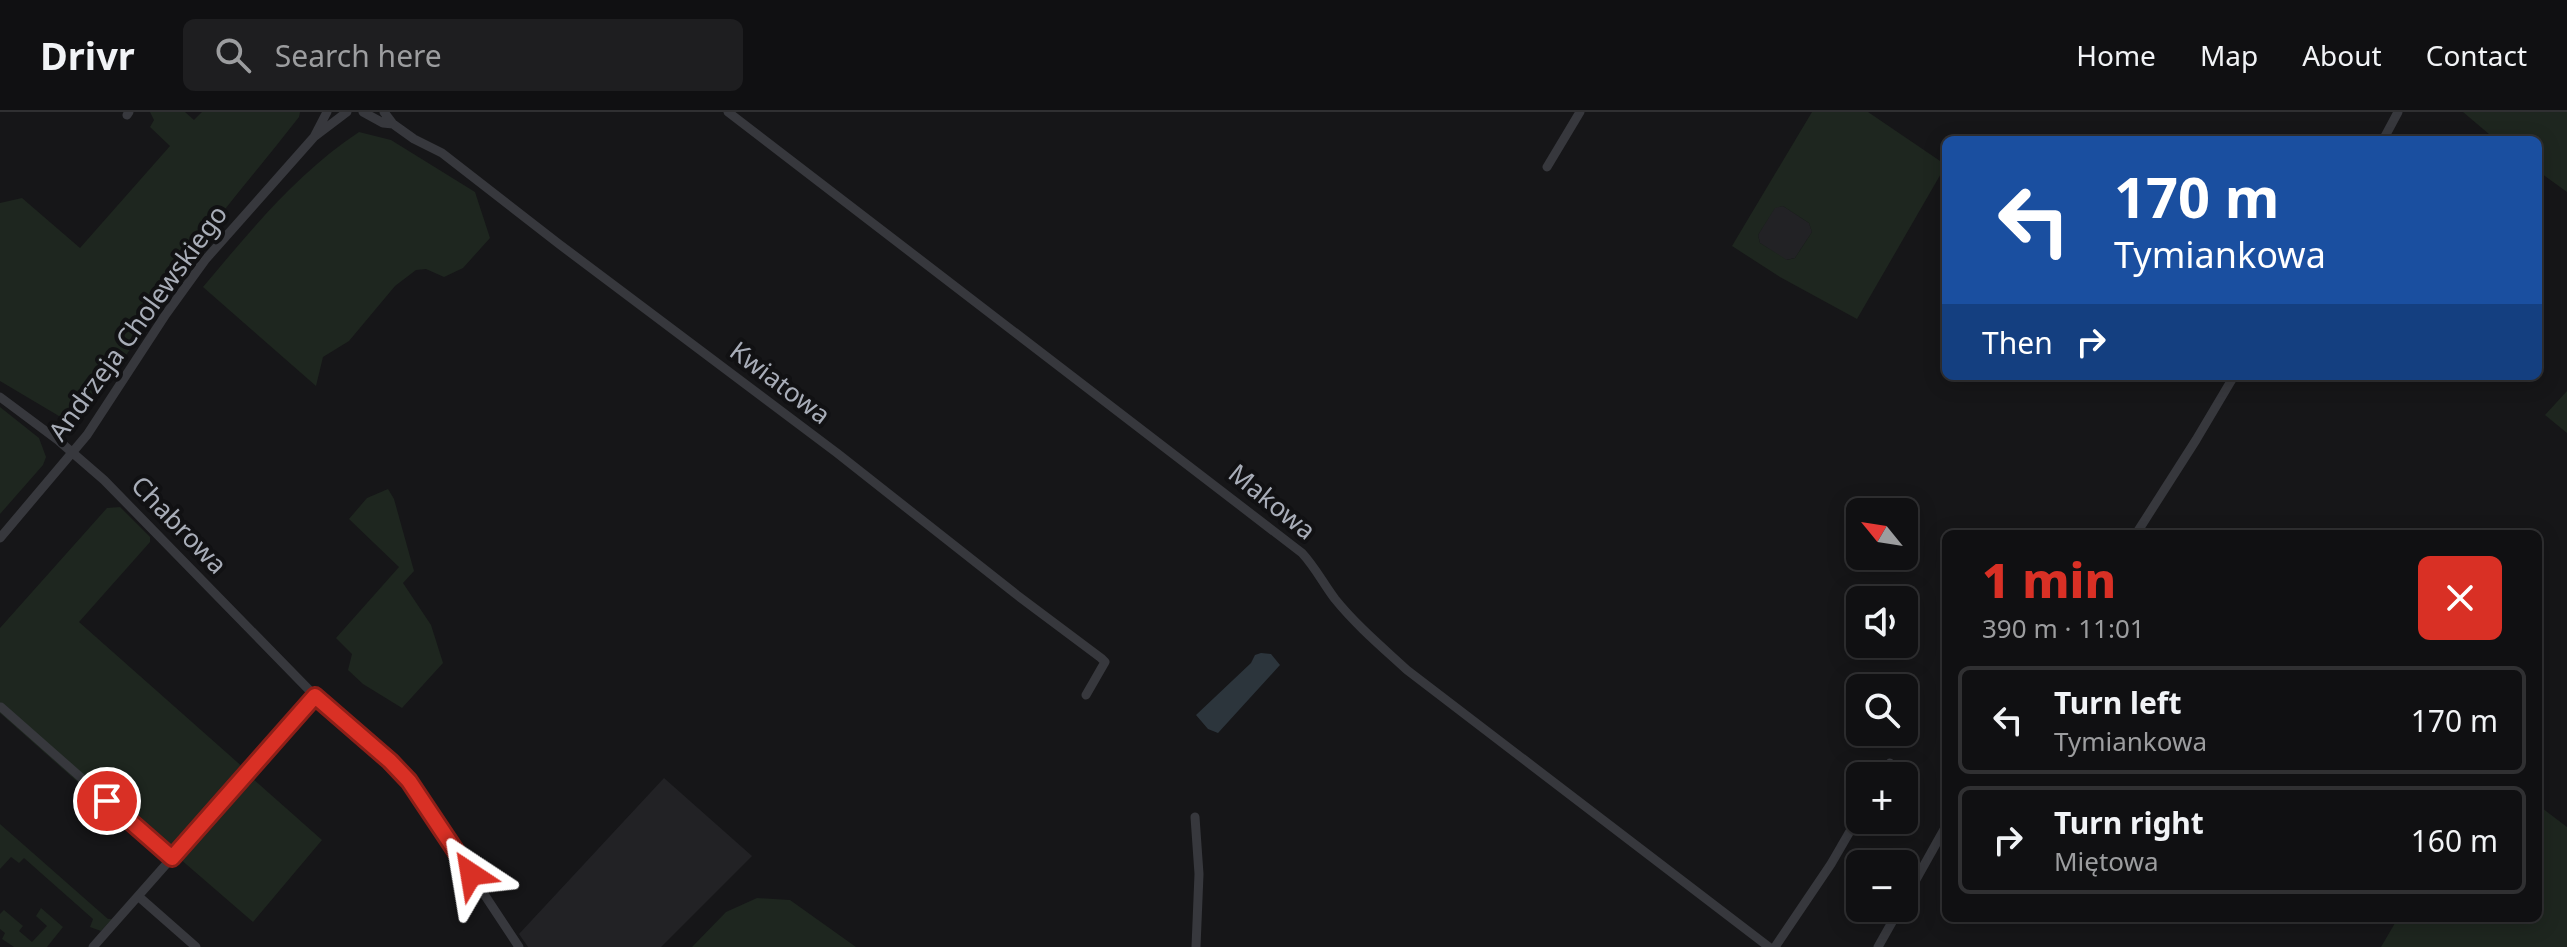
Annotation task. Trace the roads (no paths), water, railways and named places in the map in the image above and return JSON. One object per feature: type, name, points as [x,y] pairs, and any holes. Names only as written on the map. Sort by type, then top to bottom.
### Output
[{"type":"street","name":"Andrzeja Cholewskiego","points":[[314,137],[327,112]]},
{"type":"street","name":"Andrzeja Cholewskiego","points":[[0,538],[73,452],[115,396],[166,314],[205,260],[314,137],[347,112]]},
{"type":"street","points":[[347,112],[360,112]]},
{"type":"street","name":"Kwiatowa","points":[[360,112],[383,123],[393,124]]},
{"type":"street","name":"Kwiatowa","points":[[384,112],[393,124],[442,153],[1101,658],[1105,662],[1086,695]]},
{"type":"street","name":"Makowa","points":[[728,112],[1302,553],[1362,629],[1407,670],[1772,947]]},
{"type":"street","points":[[1547,167],[1580,112]]},
{"type":"street","points":[[2385,136],[2398,112]]},
{"type":"street","points":[[2139,530],[2232,380]]},
{"type":"street","name":"Chabrowa","points":[[0,397],[73,452],[111,486],[315,696],[409,781],[519,947]]},
{"type":"street","points":[[93,947],[315,696]]},
{"type":"street","points":[[1,707],[172,858]]},
{"type":"street","points":[[1195,817],[1199,874],[1196,947]]},
{"type":"street","points":[[1918,876],[1942,833]]},
{"type":"street","points":[[1772,947],[1848,834]]},
{"type":"street","points":[[138,896],[196,947]]},
{"type":"street","points":[[1878,947],[1892,922]]}]
